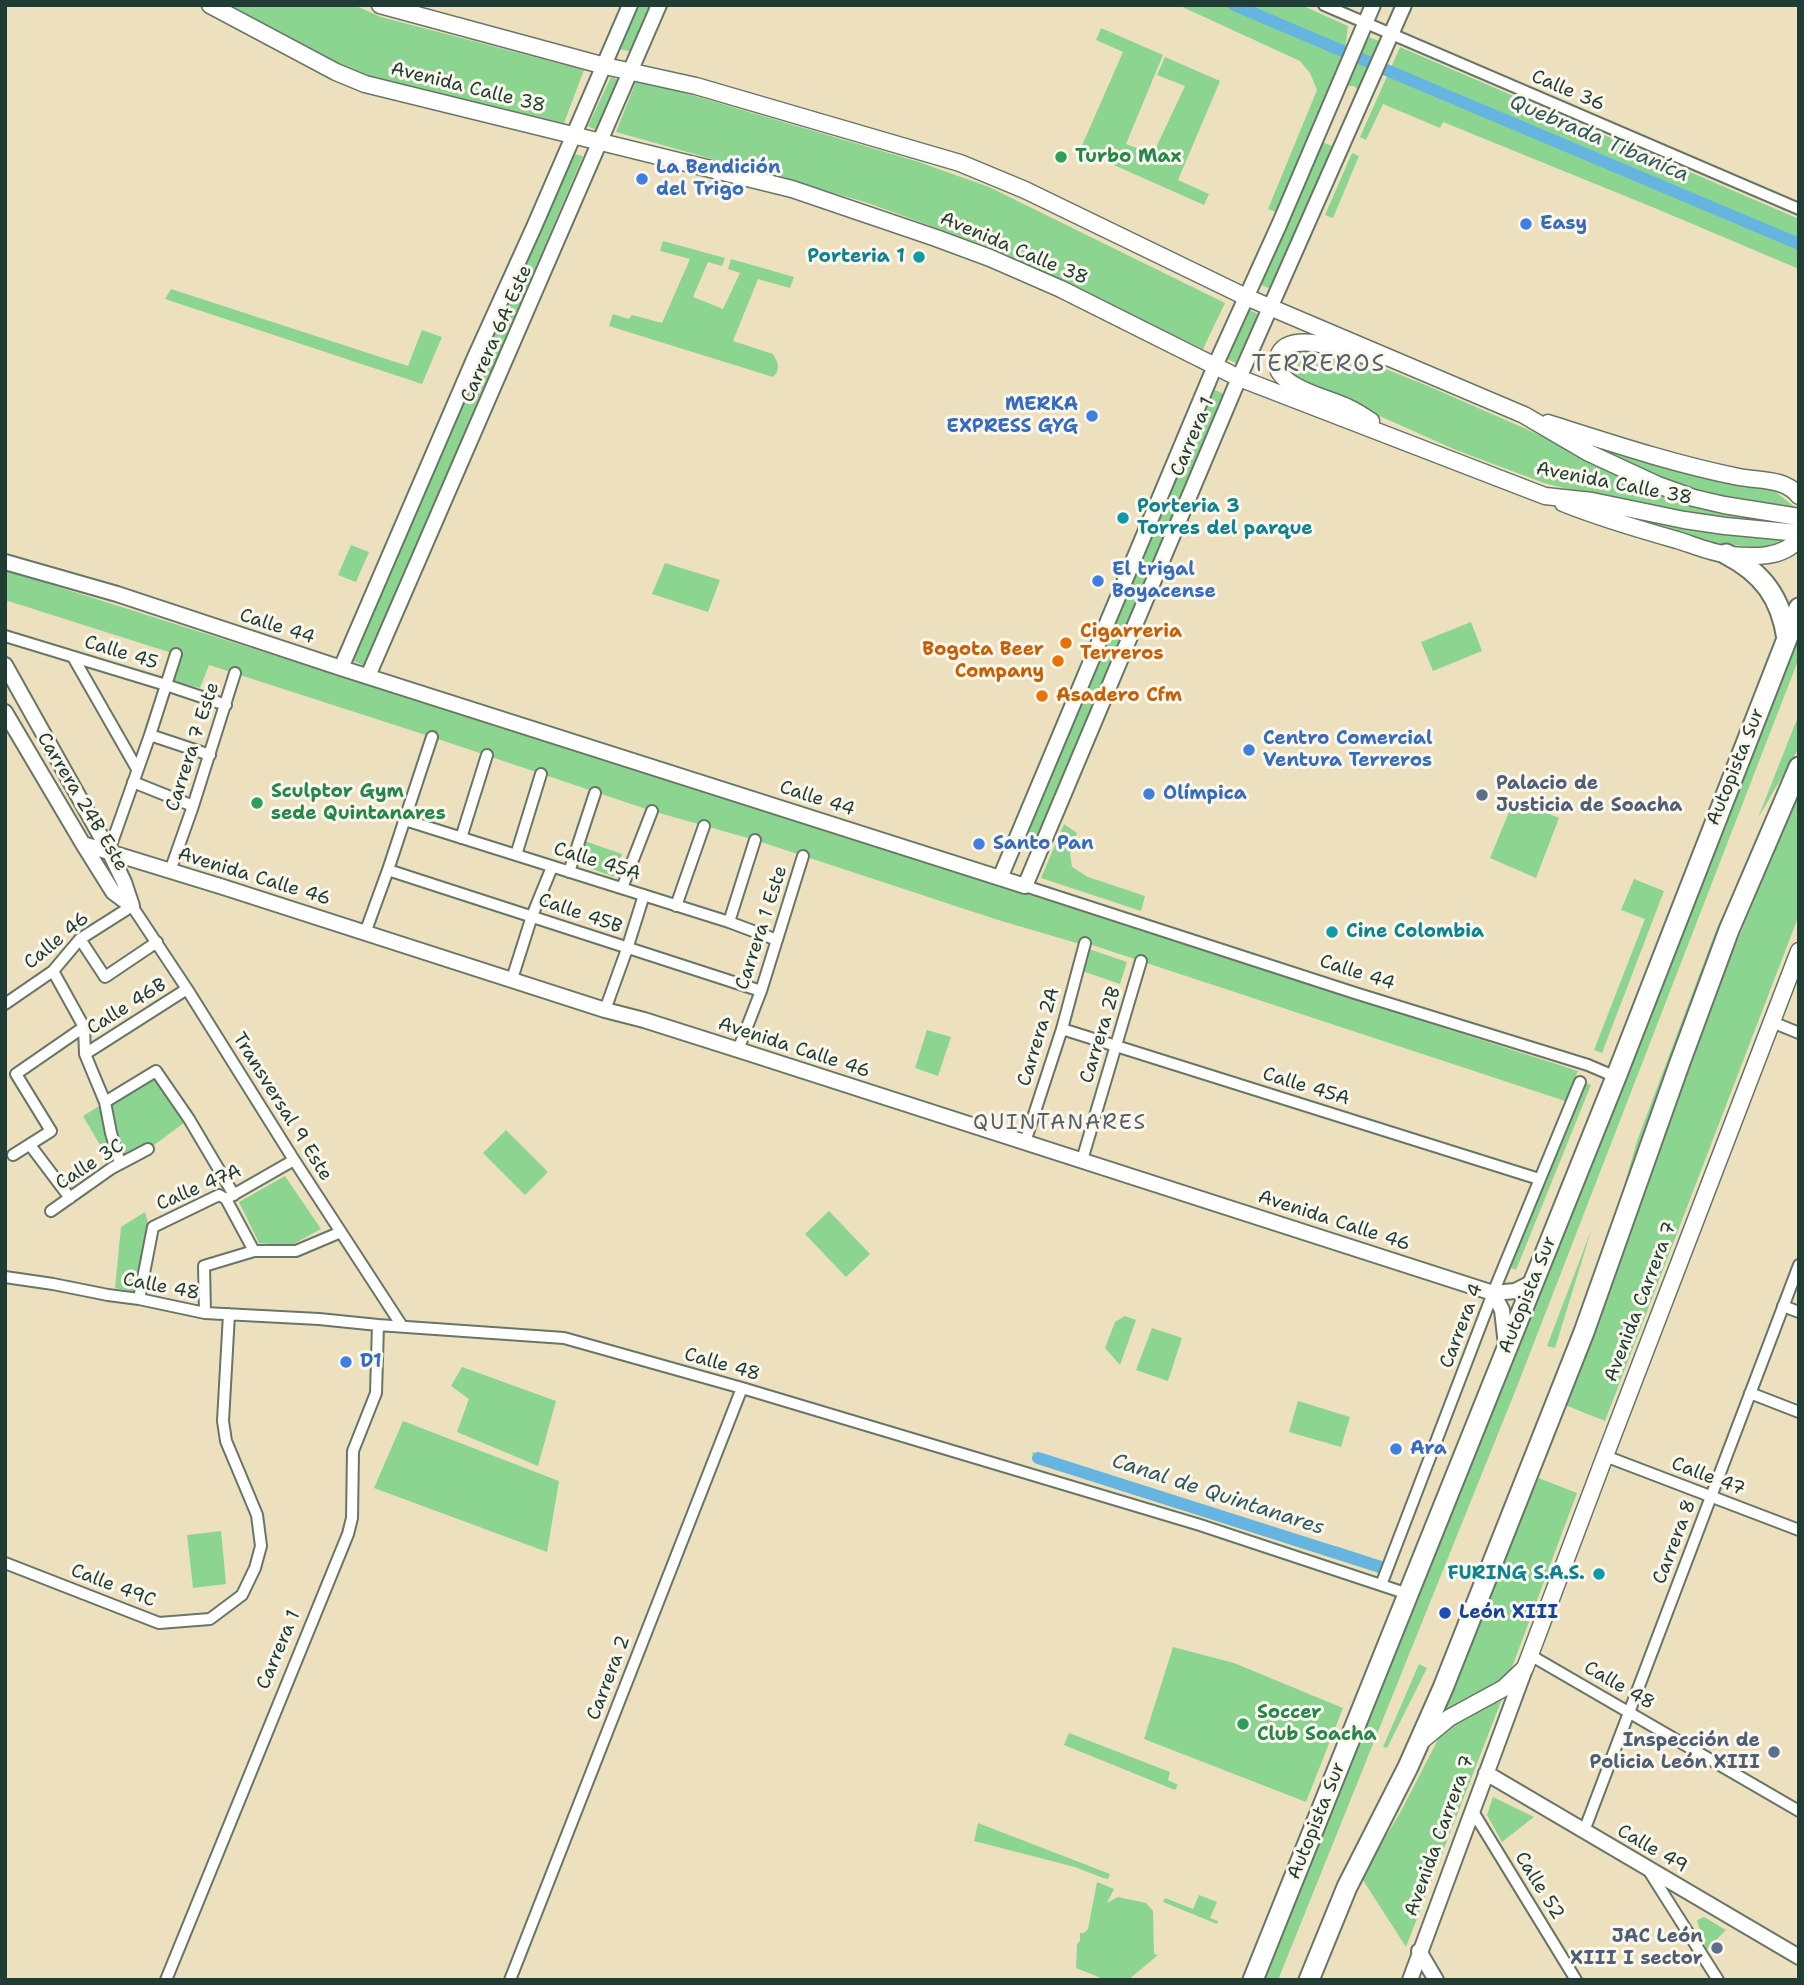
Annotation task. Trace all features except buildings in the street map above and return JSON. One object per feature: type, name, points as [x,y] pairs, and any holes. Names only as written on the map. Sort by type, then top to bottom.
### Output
[{"type":"highway","points":[[1726,554],[1741,562],[1765,584],[1781,610],[1787,639]]},
{"type":"highway","name":"Autopista Sur","points":[[1253,1980],[1616,1077],[1799,608]]},
{"type":"highway","points":[[1309,1980],[1347,1887],[1419,1744],[1448,1675],[1584,1332],[1729,930],[1799,767]]},
{"type":"main road","name":"Avenida Calle 38","points":[[210,5],[336,72],[365,84],[792,189],[936,238],[1060,289],[1238,377],[1545,496],[1592,501],[1684,520],[1799,533]]},
{"type":"main road","name":"Avenida Calle 38","points":[[380,5],[605,66],[696,86],[960,163],[1035,195],[1246,297],[1524,415],[1612,465],[1658,485],[1694,498],[1754,511],[1799,517]]},
{"type":"main road","points":[[1407,365],[1313,343],[1298,342],[1285,347],[1277,363],[1280,374],[1289,382],[1348,408],[1419,448]]},
{"type":"main road","points":[[1524,415],[1695,468],[1787,486],[1799,496]]},
{"type":"main road","points":[[1770,481],[1799,474]]},
{"type":"main road","points":[[1545,496],[1594,516],[1726,554],[1776,554],[1786,550],[1799,538]]},
{"type":"main road","name":"Avenida Carrera 7","points":[[1419,1744],[1449,1718],[1504,1688],[1528,1662],[1799,951]]},
{"type":"street","name":"Carrera 6A Este","points":[[341,668],[630,5]]},
{"type":"street","name":"Carrera 6A Este","points":[[368,676],[659,5]]},
{"type":"street","name":"Calle 36","points":[[1324,5],[1799,209]]},
{"type":"street","name":"Carrera 1","points":[[1000,878],[1214,366],[1373,5]]},
{"type":"street","name":"Carrera 1","points":[[1026,886],[1238,377],[1404,5]]},
{"type":"street","points":[[1331,103],[1342,94],[1347,94],[1355,98],[1356,112]]},
{"type":"street","points":[[1324,120],[1327,137],[1334,141],[1344,140]]},
{"type":"street","name":"Calle 44","points":[[5,562],[117,594],[1355,993],[1588,1065],[1616,1077]]},
{"type":"street","name":"Calle 45","points":[[5,636],[226,705]]},
{"type":"street","points":[[109,851],[176,654]]},
{"type":"street","points":[[73,657],[137,769]]},
{"type":"street","points":[[5,665],[109,851],[132,906]]},
{"type":"street","name":"Carrera 7 Este","points":[[170,872],[235,673]]},
{"type":"street","name":"Carrera 24B Este","points":[[7,720],[113,891],[132,906]]},
{"type":"street","points":[[150,735],[209,755]]},
{"type":"street","points":[[365,933],[432,737]]},
{"type":"street","points":[[461,838],[487,755]]},
{"type":"street","points":[[516,855],[541,774]]},
{"type":"street","points":[[133,782],[193,806]]},
{"type":"street","points":[[569,872],[595,793]]},
{"type":"street","points":[[622,888],[652,811]]},
{"type":"street","name":"Calle 45A","points":[[405,820],[729,922],[777,940]]},
{"type":"street","points":[[676,906],[704,826]]},
{"type":"street","points":[[1018,835],[1024,844],[1029,846],[1038,847],[1043,844]]},
{"type":"street","points":[[729,922],[755,840]]},
{"type":"street","name":"Avenida Calle 46","points":[[83,844],[738,1050],[1493,1293]]},
{"type":"street","name":"Carrera 1 Este","points":[[738,1050],[761,991],[803,856]]},
{"type":"street","points":[[512,979],[532,916],[552,867]]},
{"type":"street","name":"Calle 45B","points":[[388,870],[761,991]]},
{"type":"street","points":[[605,1010],[644,895]]},
{"type":"street","name":"Calle 46","points":[[5,1004],[53,971],[80,939],[132,906]]},
{"type":"street","name":"Transversal 9 Este","points":[[132,906],[402,1326]]},
{"type":"street","points":[[80,939],[105,977],[157,942]]},
{"type":"street","name":"Carrera 2A","points":[[1025,1142],[1062,1029],[1085,943]]},
{"type":"street","name":"Carrera 2B","points":[[1082,1160],[1141,961]]},
{"type":"street","points":[[53,971],[84,1027],[85,1054],[105,1102],[120,1163]]},
{"type":"street","name":"Calle 46B","points":[[85,1054],[187,989]]},
{"type":"street","points":[[1772,1022],[1799,1033]]},
{"type":"street","points":[[13,1155],[51,1131],[16,1074],[84,1027]]},
{"type":"street","name":"Calle 45A","points":[[1062,1029],[1539,1179]]},
{"type":"street","points":[[105,1102],[156,1071],[189,1119],[230,1197],[254,1251]]},
{"type":"street","name":"Carrera 4","points":[[1381,1585],[1493,1293],[1580,1082]]},
{"type":"street","points":[[30,1144],[70,1198]]},
{"type":"street","name":"Calle 3C","points":[[51,1211],[120,1163],[148,1149]]},
{"type":"street","name":"Calle 47A","points":[[139,1299],[153,1227],[219,1195],[230,1197],[294,1160]]},
{"type":"street","points":[[205,1313],[204,1266],[254,1251],[296,1251],[341,1232]]},
{"type":"street","name":"Carrera 8","points":[[1584,1831],[1799,1265]]},
{"type":"street","name":"Calle 48","points":[[5,1277],[205,1313],[564,1338],[742,1388],[1200,1525],[1408,1594]]},
{"type":"street","points":[[1506,1352],[1503,1310],[1493,1293],[1515,1291],[1533,1282]]},
{"type":"street","points":[[1783,1306],[1799,1312]]},
{"type":"street","name":"Calle 49C","points":[[5,1563],[159,1623],[210,1619],[242,1595],[255,1568],[261,1546],[257,1515],[226,1441],[223,1421],[229,1314]]},
{"type":"street","name":"Carrera 1","points":[[166,1980],[348,1534],[352,1518],[353,1451],[376,1393],[377,1325]]},
{"type":"street","name":"Carrera 2","points":[[510,1980],[742,1388]]},
{"type":"street","points":[[1750,1394],[1799,1412]]},
{"type":"street","name":"Calle 47","points":[[1605,1456],[1799,1530]]},
{"type":"street","name":"Calle 48","points":[[1528,1662],[1629,1712],[1799,1811]]},
{"type":"street","name":"Avenida Carrera 7","points":[[1409,1980],[1528,1662]]},
{"type":"street","name":"Calle 49","points":[[1486,1773],[1799,1957]]},
{"type":"street","name":"Calle 52","points":[[1472,1810],[1577,1980]]},
{"type":"street","points":[[1648,1868],[1718,1980]]},
{"type":"street","points":[[1419,1951],[1436,1980]]},
{"type":"green space","points":[[227,5],[354,5],[381,17],[584,70],[564,123],[378,80],[337,66]]},
{"type":"green space","points":[[639,5],[653,5],[632,52],[620,49]]},
{"type":"green space","points":[[1178,5],[1301,5],[1348,26],[1345,52],[1276,212],[1268,209],[1317,90],[1310,73],[1300,61]]},
{"type":"green space","points":[[1101,28],[1163,55],[1126,144],[1153,154],[1185,86],[1157,75],[1165,57],[1220,81],[1178,180],[1209,194],[1204,205],[1080,150],[1123,52],[1096,40]]},
{"type":"green space","points":[[1369,37],[1379,41],[1359,91],[1354,86],[1346,86]]},
{"type":"green space","points":[[1400,47],[1799,219],[1799,269],[1443,122],[1440,128],[1383,104],[1366,140],[1360,137]]},
{"type":"green space","points":[[611,77],[618,80],[597,131],[588,126]]},
{"type":"green space","points":[[637,79],[916,161],[989,187],[1225,303],[1203,349],[994,249],[865,202],[616,132]]},
{"type":"green space","points":[[1322,142],[1332,146],[1271,289],[1261,285]]},
{"type":"green space","points":[[570,153],[583,156],[365,666],[351,660]]},
{"type":"green space","points":[[1352,153],[1359,156],[1333,218],[1325,215]]},
{"type":"green space","points":[[663,241],[725,258],[722,266],[708,262],[693,297],[723,309],[740,273],[728,269],[731,259],[794,277],[790,288],[758,279],[733,341],[773,354],[778,366],[773,377],[609,326],[613,314],[629,319],[632,315],[662,323],[690,259],[660,251]]},
{"type":"green space","points":[[171,289],[408,366],[422,330],[442,337],[422,384],[165,299]]},
{"type":"green space","points":[[1247,309],[1258,314],[1236,363],[1225,358]]},
{"type":"green space","points":[[1315,349],[1383,368],[1428,386],[1533,432],[1632,481],[1697,491],[1627,464],[1591,444],[1701,478],[1772,489],[1797,509],[1795,527],[1788,539],[1766,548],[1712,543],[1602,511],[1584,493],[1544,483],[1456,450],[1294,378],[1286,369],[1284,361],[1290,351]]},
{"type":"green space","points":[[1213,389],[1224,394],[1039,834],[1032,840],[1028,830]]},
{"type":"green space","points":[[351,545],[369,552],[356,582],[338,575]]},
{"type":"green space","points":[[665,563],[720,580],[708,612],[652,594]]},
{"type":"green space","points":[[5,570],[1578,1071],[1565,1101],[1086,943],[1080,944],[998,920],[755,840],[652,811],[209,665],[200,688],[168,679],[175,654],[5,600]]},
{"type":"green space","points":[[1471,622],[1482,651],[1433,671],[1421,642]]},
{"type":"green space","points":[[1799,627],[1799,658],[1518,1384],[1278,1980],[1265,1980],[1433,1549]]},
{"type":"green space","points":[[1799,716],[1799,748],[1758,818],[1795,724]]},
{"type":"green space","points":[[1799,792],[1799,915],[1605,1421],[1565,1405],[1706,1017]]},
{"type":"green space","points":[[1514,800],[1559,818],[1536,878],[1490,858]]},
{"type":"green space","points":[[1064,824],[1077,833],[1070,853],[1072,867],[1088,877],[1145,896],[1141,911],[1041,878]]},
{"type":"green space","points":[[579,839],[622,854],[614,877],[571,861]]},
{"type":"green space","points":[[1634,879],[1664,891],[1602,1053],[1594,1050],[1645,919],[1621,910]]},
{"type":"green space","points":[[1738,889],[1614,1221],[1637,1141],[1718,925]]},
{"type":"green space","points":[[1089,949],[1127,962],[1120,984],[1082,971]]},
{"type":"green space","points":[[927,1030],[951,1037],[938,1076],[915,1068]]},
{"type":"green space","points":[[156,1071],[188,1120],[150,1148],[113,1167],[83,1116]]},
{"type":"green space","points":[[1584,1082],[1591,1085],[1516,1270],[1509,1267]]},
{"type":"green space","points":[[506,1130],[548,1172],[525,1195],[483,1153]]},
{"type":"green space","points":[[285,1176],[321,1229],[290,1246],[259,1243],[239,1202]]},
{"type":"green space","points":[[829,1211],[870,1254],[846,1277],[805,1234]]},
{"type":"green space","points":[[145,1212],[149,1227],[137,1292],[115,1288],[121,1227]]},
{"type":"green space","points":[[1592,1228],[1555,1348],[1547,1346]]},
{"type":"green space","points":[[1125,1316],[1136,1320],[1120,1365],[1105,1348],[1115,1322]]},
{"type":"green space","points":[[1152,1328],[1182,1338],[1168,1381],[1136,1370]]},
{"type":"green space","points":[[462,1367],[556,1401],[538,1466],[457,1432],[469,1399],[451,1386]]},
{"type":"green space","points":[[1298,1401],[1350,1417],[1341,1447],[1289,1432]]},
{"type":"green space","points":[[403,1421],[559,1481],[547,1552],[374,1488]]},
{"type":"green space","points":[[1032,1452],[1389,1564],[1385,1575],[1034,1462]]},
{"type":"green space","points":[[1536,1477],[1577,1493],[1508,1678],[1442,1714]]},
{"type":"green space","points":[[221,1531],[226,1584],[193,1588],[187,1535]]},
{"type":"green space","name":"Soccer Club Soacha","points":[[1173,1647],[1234,1663],[1343,1708],[1306,1802],[1144,1739]]},
{"type":"green space","points":[[1419,1664],[1427,1668],[1387,1748],[1383,1747]]},
{"type":"green space","points":[[1505,1691],[1406,1947],[1361,1877],[1400,1813],[1444,1728]]},
{"type":"green space","points":[[1069,1733],[1170,1772],[1168,1780],[1178,1785],[1175,1790],[1064,1745]]},
{"type":"green space","points":[[1493,1797],[1534,1817],[1502,1842],[1487,1815]]},
{"type":"green space","points":[[978,1823],[1110,1874],[1108,1879],[1075,1867],[974,1841]]},
{"type":"green space","points":[[1097,1882],[1114,1889],[1107,1903],[1118,1897],[1146,1903],[1153,1911],[1154,1954],[1158,1955],[1128,1980],[1106,1980],[1076,1968],[1077,1944],[1080,1941],[1080,1933],[1088,1929]]},
{"type":"green space","points":[[1199,1895],[1217,1902],[1210,1918],[1218,1921],[1217,1924],[1163,1902],[1165,1898],[1193,1909]]},
{"type":"green space","points":[[1704,1917],[1726,1930],[1706,1950],[1697,1920]]},
{"type":"waterway","name":"Quebrada Tibaníca","points":[[1234,5],[1345,52]]},
{"type":"waterway","name":"Quebrada Tibaníca","points":[[1359,58],[1371,63]]},
{"type":"waterway","name":"Quebrada Tibaníca","points":[[1384,69],[1799,244]]},
{"type":"waterway","name":"Canal de Quintanares","points":[[1038,1458],[1387,1569]]},
{"type":"place","name":"Turbo Max","points":[[1061,157]]},
{"type":"place","name":"La Bendición del Trigo","points":[[642,179]]},
{"type":"place","name":"Easy","points":[[1526,224]]},
{"type":"place","name":"Porteria 1","points":[[919,257]]},
{"type":"place","name":"MERKA EXPRESS GYG","points":[[1092,416]]},
{"type":"place","name":"Porteria 3 Torres del parque","points":[[1123,518]]},
{"type":"place","name":"El trigal Boyacense","points":[[1098,581]]},
{"type":"place","name":"Cigarreria Terreros","points":[[1066,643]]},
{"type":"place","name":"Bogota Beer Company","points":[[1058,661]]},
{"type":"place","name":"Asadero Cfm","points":[[1042,696]]},
{"type":"place","name":"Centro Comercial Ventura Terreros","points":[[1249,750]]},
{"type":"place","name":"Olímpica","points":[[1149,794]]},
{"type":"place","name":"Palacio de Justicia de Soacha","points":[[1482,795]]},
{"type":"place","name":"Sculptor Gym sede Quintanares","points":[[257,803]]},
{"type":"place","name":"Santo Pan","points":[[979,844]]},
{"type":"place","name":"Cine Colombia","points":[[1332,932]]},
{"type":"place","name":"D1","points":[[346,1362]]},
{"type":"place","name":"Ara","points":[[1396,1449]]},
{"type":"place","name":"FURING S.A.S.","points":[[1599,1574]]},
{"type":"place","name":"León XIII","points":[[1445,1613]]},
{"type":"place","name":"Soccer Club Soacha","points":[[1243,1724]]},
{"type":"place","name":"Inspección de Policia León XIII","points":[[1774,1752]]},
{"type":"place","name":"JAC León XIII I sector","points":[[1717,1948]]},
{"type":"district","name":"TERREROS","points":[[1319,365]]},
{"type":"district","name":"QUINTANARES","points":[[1060,1124]]}]
